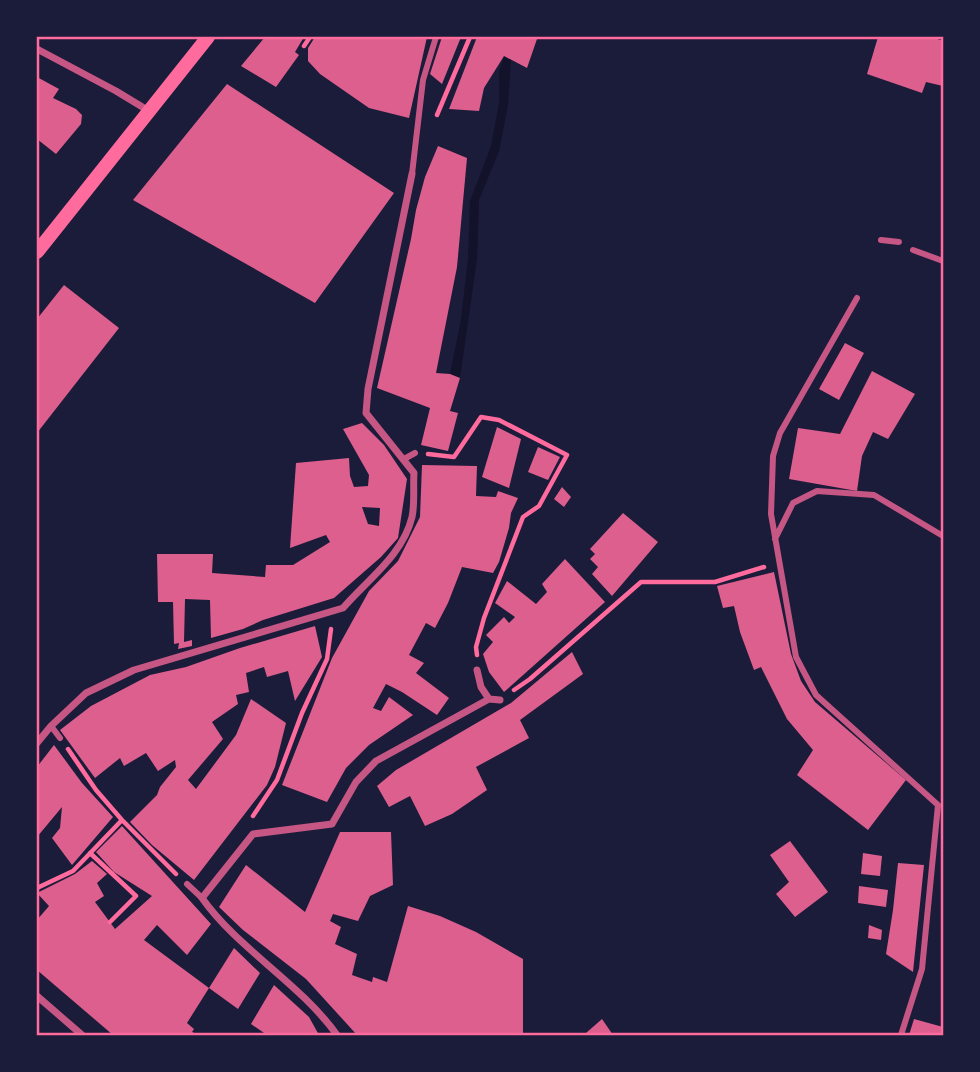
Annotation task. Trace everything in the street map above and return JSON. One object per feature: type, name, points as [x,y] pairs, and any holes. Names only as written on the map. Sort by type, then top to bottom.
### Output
[{"type":"main road","points":[[37,252],[208,37]]},
{"type":"street","points":[[37,743],[86,693],[134,670],[343,608],[388,561],[402,542],[412,517],[414,473],[366,414],[368,389],[412,174],[423,80],[436,37]]},
{"type":"street","points":[[37,49],[116,91],[149,112]]},
{"type":"street","points":[[881,240],[899,242]]},
{"type":"street","points":[[913,250],[943,261]]},
{"type":"street","points":[[857,298],[780,433],[773,456],[771,514],[796,657],[816,695],[938,804],[922,970],[901,1035]]},
{"type":"street","points":[[404,459],[415,453]]},
{"type":"street","points":[[775,539],[793,503],[817,491],[874,495],[943,536]]},
{"type":"street","points":[[477,670],[481,687],[489,699]]},
{"type":"street","points":[[202,898],[253,834],[332,824],[356,782],[376,761],[489,699],[500,700]]},
{"type":"street","points":[[51,726],[60,738]]},
{"type":"street","points":[[187,884],[202,898],[214,915],[281,975],[337,1035]]},
{"type":"street","points":[[37,996],[82,1035]]},
{"type":"path","points":[[304,46],[310,37]]},
{"type":"path","points":[[437,116],[470,37]]},
{"type":"path","points":[[415,453],[454,457],[481,417],[499,419],[567,455],[539,506],[523,517],[484,618],[477,647],[477,670]]},
{"type":"path","points":[[500,700],[530,679],[641,582],[715,582],[779,562]]},
{"type":"path","points":[[253,834],[251,819],[277,780],[302,713],[327,659],[334,610]]},
{"type":"path","points":[[60,738],[96,790],[122,820],[187,884]]},
{"type":"path","points":[[37,888],[73,871],[122,820]]},
{"type":"path","points":[[90,853],[136,896],[110,922]]},
{"type":"shaded area","points":[[504,56],[511,60],[508,105],[499,151],[479,200],[477,259],[460,378],[450,374],[461,320],[468,259],[470,201],[491,146],[499,103],[499,72]]},
{"type":"building","points":[[265,37],[304,37],[295,52],[299,55],[276,87],[241,66]]},
{"type":"building","points":[[315,37],[427,37],[409,118],[369,108],[320,74],[308,61],[308,48]]},
{"type":"building","points":[[442,37],[461,37],[442,84],[430,74]]},
{"type":"building","points":[[477,37],[537,39],[527,68],[504,56],[484,88],[479,111],[449,109]]},
{"type":"building","points":[[878,37],[932,37],[943,41],[943,86],[926,82],[922,93],[867,74]]},
{"type":"building","points":[[37,77],[59,89],[53,98],[76,109],[82,115],[81,124],[56,154],[37,139]]},
{"type":"building","points":[[227,84],[394,193],[315,303],[133,200]]},
{"type":"building","points":[[438,146],[467,158],[457,267],[436,373],[460,378],[450,411],[458,413],[448,451],[421,445],[430,408],[377,388],[416,210],[425,177]]},
{"type":"building","points":[[64,285],[119,328],[37,433],[37,319]]},
{"type":"building","points":[[845,343],[864,353],[839,400],[819,389]]},
{"type":"building","points":[[872,371],[915,394],[888,439],[873,432],[862,456],[857,491],[789,479],[798,428],[840,434]]},
{"type":"building","points":[[362,423],[384,445],[407,479],[398,538],[381,557],[334,598],[243,629],[211,638],[210,600],[185,599],[184,642],[192,640],[192,646],[178,649],[179,643],[174,644],[173,602],[158,602],[157,554],[213,554],[212,573],[265,577],[266,565],[293,565],[330,542],[326,535],[290,548],[296,463],[349,458],[354,487],[368,486],[369,475],[343,429]],"holes":[[[362,507],[380,508],[379,526],[368,524]]]},
{"type":"building","points":[[497,427],[521,439],[509,488],[482,477]]},
{"type":"building","points":[[538,447],[560,457],[548,480],[528,472]]},
{"type":"building","points":[[422,465],[477,466],[476,496],[496,497],[498,491],[518,498],[511,513],[499,562],[493,573],[462,567],[435,628],[426,623],[409,655],[424,663],[416,673],[449,698],[437,715],[386,684],[373,708],[381,711],[389,697],[413,715],[369,745],[346,768],[327,802],[282,785],[332,658],[369,591],[398,561],[420,517]]},
{"type":"building","points":[[562,487],[571,497],[564,507],[554,499]]},
{"type":"building","points":[[623,513],[658,542],[612,596],[592,574],[598,567],[590,559],[595,554],[590,549]]},
{"type":"building","points":[[565,559],[605,602],[504,692],[489,672],[483,654],[493,642],[486,635],[504,617],[509,623],[515,617],[495,603],[507,581],[536,604],[547,592],[542,584]]},
{"type":"building","points":[[774,572],[791,654],[801,681],[815,702],[906,780],[868,830],[797,775],[813,750],[787,719],[761,667],[754,670],[734,606],[723,608],[717,586]]},
{"type":"building","points":[[315,626],[322,657],[295,701],[288,671],[267,677],[264,667],[246,673],[249,692],[236,695],[238,704],[212,722],[223,739],[188,780],[196,789],[236,735],[251,699],[286,723],[275,767],[267,785],[194,880],[152,845],[130,822],[157,795],[176,767],[175,760],[158,771],[146,753],[124,766],[120,758],[95,778],[60,730],[91,706],[150,675],[186,667]]},
{"type":"building","points":[[572,652],[583,674],[520,720],[529,738],[476,767],[487,790],[452,814],[425,826],[410,796],[389,807],[377,786],[396,770],[511,703]]},
{"type":"building","points":[[54,745],[82,783],[113,817],[72,865],[52,838],[60,828],[62,807],[37,837],[37,767]]},
{"type":"building","points":[[122,826],[211,924],[187,955],[157,925],[144,940],[209,988],[187,1023],[194,1029],[192,1032],[199,1035],[113,1035],[37,970],[37,920],[49,906],[37,893],[75,874],[92,861],[107,874],[97,883],[104,896],[95,902],[115,929],[152,896],[114,872],[96,852]]},
{"type":"building","points":[[340,832],[391,832],[393,885],[370,896],[358,921],[333,914],[330,921],[341,927],[335,944],[357,954],[352,975],[372,982],[373,977],[387,982],[408,906],[440,916],[476,932],[523,959],[523,1035],[357,1035],[306,979],[243,930],[219,907],[246,865],[305,912]]},
{"type":"building","points":[[790,841],[828,892],[795,917],[776,894],[789,882],[770,855]]},
{"type":"building","points":[[863,853],[882,856],[880,876],[861,874]]},
{"type":"building","points":[[898,863],[924,865],[913,972],[886,954]]},
{"type":"building","points":[[859,886],[888,890],[886,907],[858,903]]},
{"type":"building","points":[[869,925],[882,930],[881,940],[868,938]]},
{"type":"building","points":[[234,948],[260,973],[238,1009],[209,988]]},
{"type":"building","points":[[274,985],[309,1017],[319,1035],[267,1035],[251,1024]]},
{"type":"building","points":[[602,1019],[613,1035],[586,1033]]},
{"type":"building","points":[[914,1019],[943,1027],[943,1035],[909,1035]]}]
